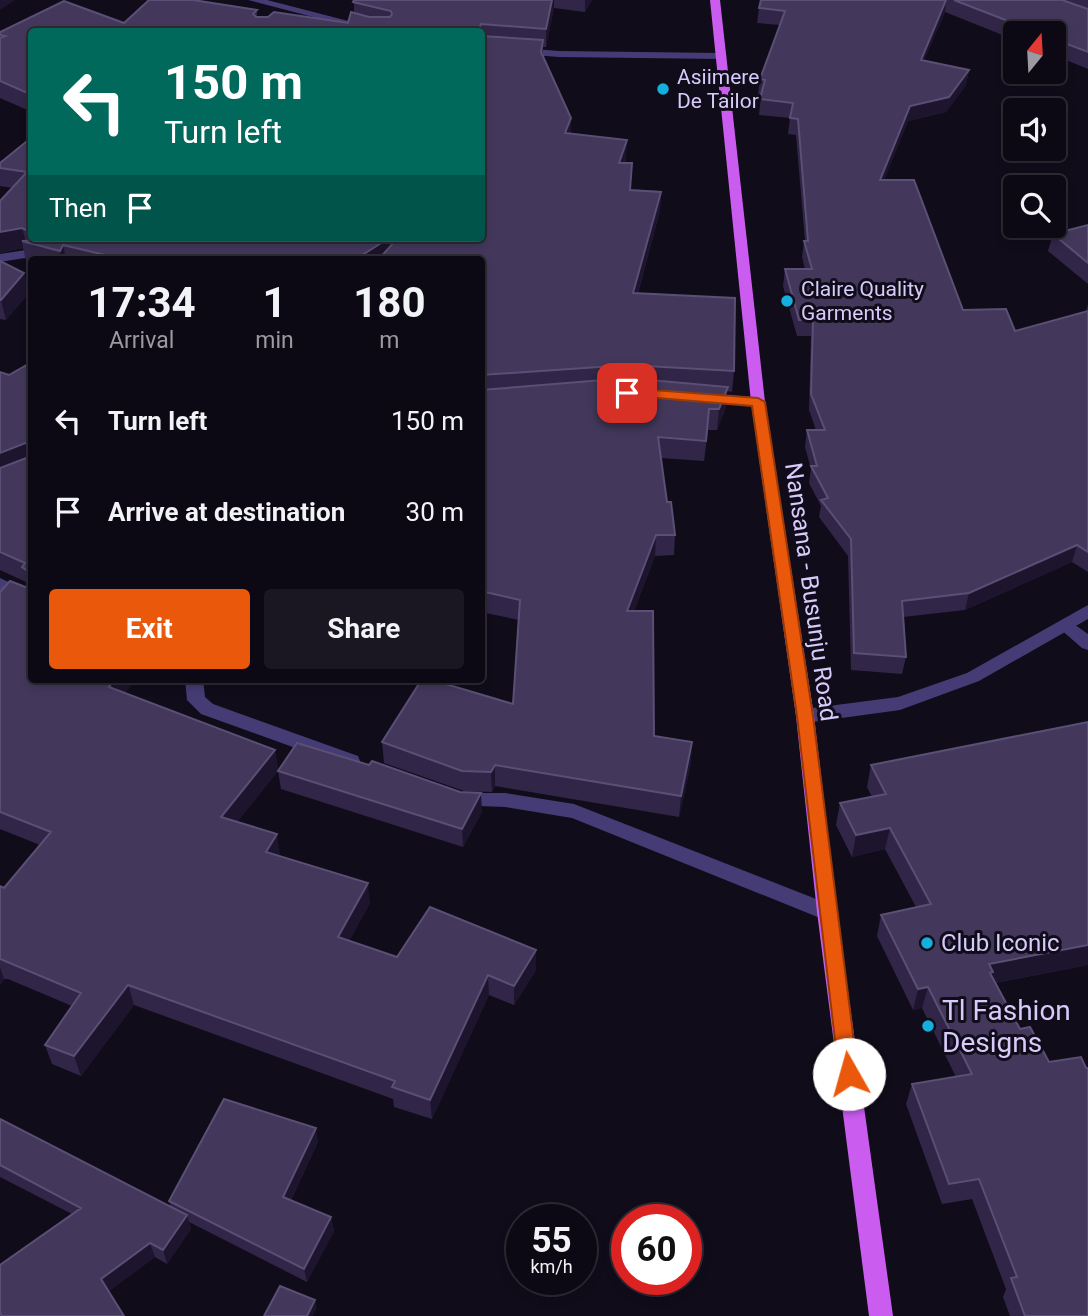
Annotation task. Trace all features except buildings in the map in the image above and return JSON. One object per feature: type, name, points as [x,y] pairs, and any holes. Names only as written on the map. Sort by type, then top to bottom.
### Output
[{"type":"main road","name":"Nansana - Busunju Road","points":[[715,0],[758,402],[805,716],[827,912],[881,1316]]},
{"type":"street","points":[[253,0],[283,13],[364,28]]},
{"type":"street","points":[[485,48],[559,54],[721,56]]},
{"type":"street","points":[[0,258],[26,254],[32,256]]},
{"type":"street","points":[[692,397],[758,402]]},
{"type":"street","points":[[0,584],[28,599]]},
{"type":"street","points":[[805,716],[900,703],[973,677],[1088,611]]},
{"type":"street","points":[[1065,624],[1088,644]]},
{"type":"street","points":[[194,683],[196,700],[206,709],[373,768]]},
{"type":"street","points":[[437,791],[463,800],[505,800],[574,811],[827,912]]},
{"type":"place","name":"Asiimere De Tailor","points":[[663,89]]},
{"type":"place","name":"Claire Quality Garments","points":[[787,301]]},
{"type":"place","name":"Club Iconic","points":[[927,943]]},
{"type":"place","name":"Tl Fashion Designs","points":[[928,1026]]},
{"type":"route","points":[[627,393],[758,402],[805,716],[849,1074]]}]
